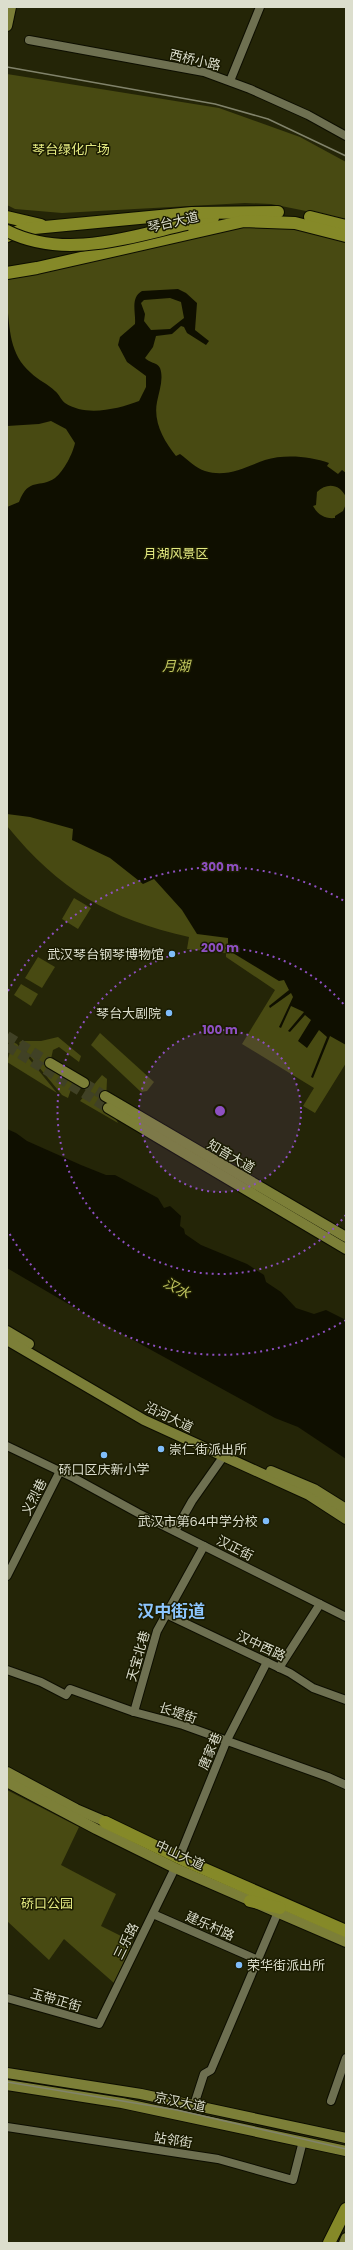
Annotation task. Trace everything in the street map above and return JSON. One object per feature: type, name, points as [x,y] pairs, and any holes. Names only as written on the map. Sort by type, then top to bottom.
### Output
[{"type":"highway","points":[[7,232],[35,241],[68,245],[93,245],[240,212]]},
{"type":"highway","name":"琴台大道","points":[[7,236],[21,230],[192,213],[240,212],[296,215],[346,226]]},
{"type":"highway","points":[[7,217],[54,227]]},
{"type":"highway","name":"琴台大道","points":[[7,273],[37,268],[244,221],[295,223],[346,236]]},
{"type":"highway","points":[[105,1822],[346,1932]]},
{"type":"highway","points":[[250,1901],[298,1912],[346,1932]]},
{"type":"highway","points":[[329,2243],[346,2209]]},
{"type":"main road","points":[[7,17],[11,7]]},
{"type":"main road","points":[[7,26],[11,7]]},
{"type":"main road","points":[[50,1063],[84,1083]]},
{"type":"main road","name":"知音大道","points":[[105,1096],[346,1237]]},
{"type":"main road","name":"知音大道","points":[[108,1108],[346,1250]]},
{"type":"main road","name":"沿河大道","points":[[7,1331],[140,1411],[192,1437],[314,1489],[346,1509]]},
{"type":"main road","name":"沿河大道","points":[[7,1340],[144,1420],[309,1495],[346,1519]]},
{"type":"main road","points":[[7,1772],[105,1822]]},
{"type":"main road","name":"中山大道","points":[[7,1782],[96,1830],[175,1868],[346,1942]]},
{"type":"main road","name":"中山大道","points":[[184,1857],[346,1925]]},
{"type":"main road","name":"京汉大道","points":[[7,2073],[141,2094],[346,2138]]},
{"type":"main road","name":"京汉大道","points":[[7,2085],[122,2103],[303,2141],[346,2152]]},
{"type":"main road","points":[[325,2243],[346,2201]]},
{"type":"main road","points":[[344,2243],[346,2238]]},
{"type":"street","points":[[230,81],[260,7]]},
{"type":"street","name":"西桥小路","points":[[29,40],[204,72],[230,81],[308,115],[346,136]]},
{"type":"street","name":"汉正街","points":[[7,1446],[60,1471],[204,1546],[346,1617]]},
{"type":"street","points":[[175,1531],[192,1501],[223,1457]]},
{"type":"street","name":"义烈巷","points":[[7,1576],[60,1471]]},
{"type":"street","name":"天宝北巷","points":[[134,1712],[157,1631],[204,1546]]},
{"type":"street","points":[[279,1668],[320,1604]]},
{"type":"street","name":"汉中西路","points":[[166,1614],[279,1668],[313,1688],[346,1700]]},
{"type":"street","name":"唐家巷","points":[[184,1857],[226,1742],[267,1662]]},
{"type":"street","name":"长堤街","points":[[7,1670],[41,1682],[66,1695],[70,1689],[134,1712],[183,1725],[226,1742],[328,1777],[346,1785]]},
{"type":"street","name":"三乐路","points":[[99,2024],[175,1868]]},
{"type":"street","points":[[194,2105],[204,2074],[211,2070],[278,1912]]},
{"type":"street","name":"建乐村路","points":[[153,1914],[258,1960]]},
{"type":"street","name":"玉带正街","points":[[7,1998],[99,2024]]},
{"type":"street","points":[[331,2101],[346,2058]]},
{"type":"street","name":"站邻街","points":[[7,2127],[218,2159],[293,2180],[303,2141]]},
{"type":"green space","name":"琴台绿化广场","points":[[7,74],[219,108],[300,137],[346,162],[346,219],[271,204],[245,203],[62,213],[15,209],[7,205]]},
{"type":"green space","name":"月湖","points":[[241,226],[297,229],[346,243],[346,1063],[315,1113],[303,1106],[314,1088],[242,1044],[275,990],[226,957],[226,953],[187,949],[189,937],[160,930],[134,921],[110,911],[88,899],[46,868],[7,826],[7,280]]},
{"type":"green space","points":[[74,898],[91,908],[78,929],[62,919]]},
{"type":"green space","points":[[38,957],[55,967],[42,988],[25,978]]},
{"type":"green space","points":[[21,984],[38,994],[31,1006],[14,995]]},
{"type":"green space","points":[[100,1033],[154,1082],[147,1091],[141,1092],[91,1045]]},
{"type":"green space","points":[[58,1037],[81,1056],[79,1062],[59,1047],[53,1050],[50,1063],[74,1081],[68,1098],[62,1095],[19,1043],[21,1041],[41,1041]]},
{"type":"green space","points":[[13,1042],[17,1044],[57,1093],[7,1062]]},
{"type":"green space","points":[[102,1075],[107,1079],[106,1102],[118,1123],[80,1101]]},
{"type":"green space","name":"硚口公园","points":[[7,1790],[79,1827],[61,1865],[116,1894],[101,1926],[133,1942],[114,1983],[64,1939],[49,1960],[7,1921]]},
{"type":"water","name":"月湖","points":[[178,289],[186,293],[197,303],[195,330],[209,341],[206,345],[187,333],[184,327],[181,326],[172,334],[156,336],[153,347],[145,358],[160,368],[161,381],[156,409],[158,424],[167,444],[176,456],[180,454],[198,468],[213,473],[236,471],[272,458],[289,456],[305,457],[329,463],[327,466],[338,474],[342,470],[346,473],[346,497],[337,487],[325,487],[317,492],[316,505],[313,506],[322,516],[335,518],[335,516],[343,511],[346,504],[346,1045],[330,1036],[313,1078],[311,1077],[327,1037],[319,1030],[307,1048],[298,1041],[311,1020],[305,1015],[290,1032],[288,1031],[304,1012],[291,1006],[281,1028],[279,1027],[293,997],[291,993],[270,1008],[269,1006],[289,990],[284,980],[279,981],[228,950],[228,938],[197,934],[182,910],[154,879],[143,884],[110,858],[72,840],[73,829],[30,817],[7,814],[7,507],[19,502],[23,494],[31,486],[50,481],[55,478],[68,462],[75,443],[66,429],[51,421],[39,424],[7,426],[7,303],[12,341],[18,358],[24,366],[56,392],[65,403],[82,410],[92,411],[122,407],[139,401],[146,387],[146,376],[127,362],[118,345],[120,337],[135,324],[135,301],[138,294],[142,291]],"holes":[[[170,298],[181,302],[184,318],[170,329],[151,330],[144,321],[145,314],[141,303],[144,300]]]},
{"type":"water","name":"汉水","points":[[7,1129],[16,1133],[27,1141],[81,1165],[106,1175],[115,1175],[158,1198],[164,1208],[170,1206],[181,1216],[180,1226],[184,1229],[185,1234],[201,1245],[247,1264],[264,1275],[266,1282],[281,1292],[296,1308],[314,1314],[326,1310],[346,1320],[346,1459],[298,1427],[275,1418],[82,1312],[7,1268]]},
{"type":"tunnel","points":[[7,1036],[50,1063]]},
{"type":"tunnel","points":[[7,1046],[108,1108]]},
{"type":"tunnel","points":[[84,1083],[105,1096]]},
{"type":"railway","points":[[7,67],[215,104],[268,119],[346,156]]},
{"type":"railway","points":[[7,2082],[177,2110],[346,2149]]},
{"type":"place","name":"武汉琴台钢琴博物馆","points":[[172,954]]},
{"type":"place","name":"琴台大剧院","points":[[169,1013]]},
{"type":"place","name":"崇仁街派出所","points":[[161,1449]]},
{"type":"place","name":"硚口区庆新小学","points":[[104,1455]]},
{"type":"place","name":"武汉市第64中学分校","points":[[266,1521]]},
{"type":"place","name":"荣华街派出所","points":[[239,1965]]},
{"type":"district","name":"汉中街道","points":[[171,1611]]},
{"type":"park label","name":"月湖风景区","points":[[176,553]]}]
